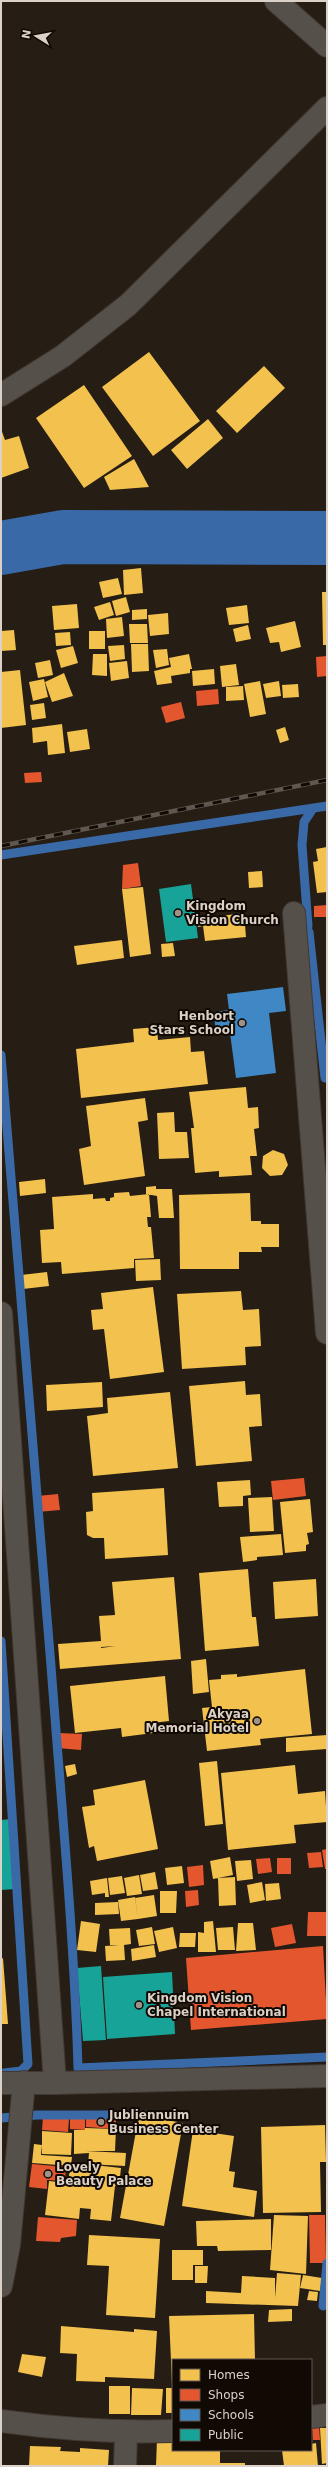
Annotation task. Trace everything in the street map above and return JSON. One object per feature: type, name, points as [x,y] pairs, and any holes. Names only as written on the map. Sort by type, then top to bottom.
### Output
[{"type":"street","points":[[276,1],[327,46]]},
{"type":"street","points":[[1,395],[63,356],[128,305],[327,108]]},
{"type":"street","points":[[294,913],[327,1333]]},
{"type":"street","points":[[1,1313],[55,2083]]},
{"type":"street","points":[[1,2083],[327,2076]]},
{"type":"street","points":[[1,2286],[9,2245],[24,2082]]},
{"type":"street","points":[[312,2417],[327,2415]]},
{"type":"street","points":[[1,2421],[56,2429],[126,2432],[172,2431]]},
{"type":"street","points":[[125,2466],[126,2432]]},
{"type":"building: Homes","points":[[149,352],[200,421],[153,456],[102,387]]},
{"type":"building: Homes","points":[[264,366],[285,388],[237,433],[216,411]]},
{"type":"building: Homes","points":[[84,385],[132,456],[84,488],[36,418]]},
{"type":"building: Homes","points":[[208,419],[223,438],[187,469],[171,450]]},
{"type":"building: Homes","points":[[1,429],[5,440],[19,436],[29,468],[1,478]]},
{"type":"building: Homes","points":[[134,459],[149,487],[110,490],[104,477]]},
{"type":"building: Homes","points":[[141,568],[143,593],[124,595],[123,570]]},
{"type":"building: Homes","points":[[118,578],[122,594],[103,598],[99,582]]},
{"type":"building: Homes","points":[[322,592],[327,592],[327,645],[323,645]]},
{"type":"building: Homes","points":[[126,597],[130,612],[116,616],[112,601]]},
{"type":"building: Homes","points":[[110,602],[114,615],[99,620],[94,607]]},
{"type":"building: Homes","points":[[77,604],[79,628],[54,630],[52,606]]},
{"type":"building: Homes","points":[[247,605],[249,623],[229,625],[226,608]]},
{"type":"building: Homes","points":[[147,609],[147,619],[132,620],[132,610]]},
{"type":"building: Homes","points":[[168,613],[169,634],[150,636],[148,615]]},
{"type":"building: Homes","points":[[122,617],[124,636],[107,638],[106,619]]},
{"type":"building: Homes","points":[[295,621],[301,647],[281,652],[279,642],[270,643],[266,628]]},
{"type":"building: Homes","points":[[129,624],[147,624],[148,643],[130,643]]},
{"type":"building: Homes","points":[[248,625],[251,639],[236,642],[233,629]]},
{"type":"building: Homes","points":[[14,630],[16,650],[1,651],[1,631]]},
{"type":"building: Homes","points":[[89,631],[105,631],[105,649],[89,649]]},
{"type":"building: Homes","points":[[70,632],[71,645],[56,646],[55,633]]},
{"type":"building: Homes","points":[[131,644],[148,644],[149,671],[132,672]]},
{"type":"building: Homes","points":[[124,645],[125,659],[110,661],[108,646]]},
{"type":"building: Homes","points":[[73,646],[78,663],[61,668],[56,650]]},
{"type":"building: Homes","points":[[167,649],[169,665],[156,668],[153,650]]},
{"type":"building: Homes","points":[[93,654],[107,654],[107,676],[92,675]]},
{"type":"building: Homes","points":[[189,654],[192,669],[190,669],[190,673],[171,676],[172,683],[157,685],[154,671],[171,667],[169,658]]},
{"type":"building: Homes","points":[[50,660],[53,675],[38,678],[35,663]]},
{"type":"building: Homes","points":[[127,661],[129,678],[111,681],[109,663]]},
{"type":"building: Homes","points":[[236,664],[239,685],[222,687],[220,666]]},
{"type":"building: Homes","points":[[214,669],[215,684],[193,686],[192,671]]},
{"type":"building: Homes","points":[[20,670],[26,725],[1,728],[1,672]]},
{"type":"building: Homes","points":[[64,673],[73,696],[52,702],[45,682]]},
{"type":"building: Homes","points":[[44,679],[48,697],[33,701],[29,682]]},
{"type":"building: Homes","points":[[260,681],[266,714],[250,717],[244,684]]},
{"type":"building: Homes","points":[[279,681],[281,696],[266,698],[263,684]]},
{"type":"building: Homes","points":[[298,684],[299,697],[283,698],[282,685]]},
{"type":"building: Homes","points":[[243,686],[244,700],[226,701],[226,687]]},
{"type":"building: Homes","points":[[44,703],[46,718],[32,720],[30,705]]},
{"type":"building: Homes","points":[[62,724],[65,753],[48,755],[47,741],[33,743],[32,728]]},
{"type":"building: Homes","points":[[285,727],[289,740],[280,743],[276,730]]},
{"type":"building: Homes","points":[[87,729],[90,749],[70,752],[67,732]]},
{"type":"building: Homes","points":[[327,847],[327,892],[317,893],[313,862],[318,861],[316,849]]},
{"type":"building: Homes","points":[[262,871],[263,887],[249,888],[248,872]]},
{"type":"building: Homes","points":[[143,887],[151,954],[130,957],[122,889]]},
{"type":"building: Homes","points":[[244,913],[246,937],[205,941],[203,926],[198,927],[197,919]]},
{"type":"building: Homes","points":[[122,940],[124,958],[77,965],[74,946]]},
{"type":"building: Homes","points":[[173,943],[175,956],[162,957],[161,944]]},
{"type":"building: Homes","points":[[157,1027],[158,1040],[190,1037],[191,1052],[204,1051],[208,1084],[81,1098],[76,1049],[134,1042],[133,1029]]},
{"type":"building: Homes","points":[[246,1087],[248,1108],[258,1107],[259,1128],[254,1129],[257,1156],[250,1156],[252,1175],[219,1177],[219,1171],[195,1173],[191,1128],[194,1128],[189,1092]]},
{"type":"building: Homes","points":[[145,1098],[148,1120],[138,1122],[145,1176],[84,1185],[79,1149],[91,1146],[86,1106]]},
{"type":"building: Homes","points":[[174,1112],[175,1132],[187,1132],[189,1158],[159,1159],[157,1113]]},
{"type":"building: Homes","points":[[273,1150],[284,1154],[288,1165],[282,1175],[270,1176],[262,1168],[263,1156]]},
{"type":"building: Homes","points":[[45,1179],[46,1193],[20,1196],[19,1182]]},
{"type":"building: Homes","points":[[156,1186],[156,1189],[172,1189],[174,1218],[159,1218],[157,1196],[146,1194],[146,1187]]},
{"type":"building: Homes","points":[[129,1192],[130,1196],[149,1194],[151,1217],[147,1217],[148,1227],[151,1227],[154,1258],[134,1259],[134,1268],[62,1274],[61,1262],[42,1263],[40,1230],[54,1229],[52,1197],[93,1194],[93,1199],[105,1198],[106,1201],[110,1201],[110,1198],[114,1197],[114,1193]]},
{"type":"building: Homes","points":[[250,1193],[251,1221],[261,1221],[261,1224],[279,1224],[279,1247],[261,1247],[262,1252],[239,1252],[239,1269],[180,1269],[179,1195]]},
{"type":"building: Homes","points":[[160,1259],[161,1280],[136,1281],[135,1260]]},
{"type":"building: Homes","points":[[47,1272],[49,1286],[23,1289],[21,1275]]},
{"type":"building: Homes","points":[[153,1287],[164,1372],[110,1379],[104,1329],[93,1330],[91,1310],[103,1309],[101,1293]]},
{"type":"building: Homes","points":[[241,1291],[243,1310],[259,1309],[261,1346],[245,1347],[246,1365],[182,1369],[177,1294]]},
{"type":"building: Homes","points":[[245,1381],[246,1395],[260,1394],[262,1426],[249,1427],[252,1461],[196,1466],[189,1386]]},
{"type":"building: Homes","points":[[102,1382],[103,1407],[47,1411],[46,1385]]},
{"type":"building: Homes","points":[[170,1392],[178,1468],[93,1476],[87,1416],[108,1413],[107,1398]]},
{"type":"building: Homes","points":[[250,1480],[251,1495],[243,1496],[243,1506],[219,1507],[217,1482]]},
{"type":"building: Homes","points":[[164,1488],[168,1555],[105,1559],[104,1538],[93,1538],[87,1535],[86,1512],[93,1511],[92,1493]]},
{"type":"building: Homes","points":[[272,1497],[274,1531],[250,1532],[248,1498]]},
{"type":"building: Homes","points":[[310,1499],[313,1532],[307,1533],[309,1544],[306,1545],[306,1551],[285,1553],[280,1502]]},
{"type":"building: Homes","points":[[281,1534],[283,1555],[257,1557],[257,1560],[243,1562],[240,1537]]},
{"type":"building: Homes","points":[[248,1569],[252,1617],[256,1617],[259,1646],[205,1651],[199,1573]]},
{"type":"building: Homes","points":[[174,1577],[181,1659],[60,1669],[58,1644],[101,1641],[99,1616],[115,1615],[112,1582]]},
{"type":"building: Homes","points":[[316,1579],[318,1616],[275,1619],[273,1582]]},
{"type":"building: Homes","points":[[206,1659],[209,1692],[193,1694],[191,1661]]},
{"type":"building: Homes","name":"Akyaa Memorial Hotel","points":[[305,1669],[312,1734],[260,1739],[261,1745],[207,1751],[202,1708],[212,1707],[209,1680],[221,1679],[221,1675],[237,1674],[237,1677]]},
{"type":"building: Homes","points":[[165,1676],[169,1721],[152,1723],[153,1733],[122,1737],[121,1728],[75,1733],[70,1686]]},
{"type":"building: Homes","points":[[327,1735],[327,1749],[286,1752],[286,1738]]},
{"type":"building: Homes","points":[[217,1761],[223,1824],[205,1826],[199,1763]]},
{"type":"building: Homes","points":[[75,1764],[77,1774],[67,1777],[65,1766]]},
{"type":"building: Homes","points":[[295,1765],[298,1794],[325,1791],[327,1822],[294,1825],[296,1843],[228,1850],[221,1773]]},
{"type":"building: Homes","points":[[145,1780],[158,1849],[97,1861],[94,1846],[89,1848],[82,1807],[95,1805],[93,1790]]},
{"type":"building: Homes","points":[[230,1857],[233,1875],[213,1879],[210,1861]]},
{"type":"building: Homes","points":[[251,1860],[253,1879],[237,1881],[235,1861]]},
{"type":"building: Homes","points":[[182,1866],[184,1883],[167,1885],[165,1868]]},
{"type":"building: Homes","points":[[155,1872],[158,1889],[143,1891],[140,1875]]},
{"type":"building: Homes","points":[[139,1875],[142,1894],[127,1896],[124,1878]]},
{"type":"building: Homes","points":[[122,1876],[125,1893],[110,1895],[108,1878]]},
{"type":"building: Homes","points":[[235,1877],[236,1905],[219,1906],[218,1878]]},
{"type":"building: Homes","points":[[107,1878],[109,1897],[105,1897],[105,1893],[92,1895],[90,1881]]},
{"type":"building: Homes","points":[[262,1882],[265,1900],[250,1903],[247,1885]]},
{"type":"building: Homes","points":[[279,1883],[281,1899],[266,1901],[265,1884]]},
{"type":"building: Homes","points":[[160,1891],[177,1891],[176,1913],[160,1913]]},
{"type":"building: Homes","points":[[154,1895],[157,1916],[138,1919],[135,1898]]},
{"type":"building: Homes","points":[[135,1897],[138,1919],[121,1921],[118,1900]]},
{"type":"building: Homes","points":[[118,1902],[119,1914],[95,1915],[95,1903]]},
{"type":"building: Homes","points":[[81,1921],[100,1924],[96,1952],[77,1950]]},
{"type":"building: Homes","points":[[213,1921],[216,1952],[198,1952],[198,1932],[204,1933],[204,1922]]},
{"type":"building: Homes","points":[[238,1923],[253,1923],[256,1950],[236,1951]]},
{"type":"building: Homes","points":[[152,1927],[155,1944],[139,1946],[136,1930]]},
{"type":"building: Homes","points":[[173,1927],[177,1948],[159,1952],[154,1931]]},
{"type":"building: Homes","points":[[233,1927],[235,1950],[218,1950],[216,1928]]},
{"type":"building: Homes","points":[[130,1928],[131,1944],[124,1945],[125,1960],[106,1961],[105,1946],[119,1945],[110,1945],[109,1929]]},
{"type":"building: Homes","points":[[180,1933],[196,1933],[195,1947],[179,1947]]},
{"type":"building: Homes","points":[[154,1945],[156,1957],[132,1961],[131,1949]]},
{"type":"building: Homes","points":[[3,1958],[8,2024],[1,2024],[1,1959]]},
{"type":"building: Homes","points":[[139,2115],[183,2123],[164,2226],[120,2218]]},
{"type":"building: Homes","points":[[325,2125],[326,2162],[320,2162],[321,2212],[263,2213],[261,2127]]},
{"type":"building: Homes","points":[[85,2128],[116,2129],[115,2151],[86,2151],[126,2153],[125,2166],[88,2164],[89,2153],[74,2154],[74,2130],[85,2130]]},
{"type":"building: Homes","points":[[193,2130],[234,2136],[229,2171],[235,2172],[233,2187],[257,2191],[254,2217],[182,2206]]},
{"type":"building: Homes","points":[[42,2131],[72,2133],[71,2155],[42,2154]]},
{"type":"building: Homes","points":[[34,2144],[42,2145],[41,2155],[72,2157],[71,2166],[32,2163]]},
{"type":"building: Homes","points":[[76,2163],[121,2168],[119,2186],[115,2186],[111,2221],[90,2219],[91,2209],[80,2208],[79,2219],[45,2215],[49,2181],[68,2183],[70,2168],[76,2168]]},
{"type":"building: Homes","points":[[274,2215],[308,2216],[306,2274],[270,2270]]},
{"type":"building: Homes","points":[[271,2219],[271,2250],[218,2251],[217,2246],[197,2246],[196,2221]]},
{"type":"building: Homes","points":[[89,2235],[160,2239],[155,2318],[106,2315],[109,2266],[87,2265]]},
{"type":"building: Homes","points":[[172,2250],[203,2250],[203,2265],[193,2265],[193,2280],[172,2280]]},
{"type":"building: Homes","points":[[195,2266],[208,2266],[207,2283],[195,2283]]},
{"type":"building: Homes","points":[[277,2273],[301,2275],[298,2306],[206,2303],[206,2291],[241,2293],[242,2276],[275,2278],[275,2298]]},
{"type":"building: Homes","points":[[303,2275],[322,2278],[320,2291],[300,2288]]},
{"type":"building: Homes","points":[[309,2291],[318,2292],[317,2301],[307,2300]]},
{"type":"building: Homes","points":[[292,2309],[292,2321],[268,2322],[269,2310]]},
{"type":"building: Homes","points":[[254,2314],[255,2359],[172,2359],[172,2384],[169,2316]]},
{"type":"building: Homes","points":[[61,2326],[134,2332],[134,2329],[157,2331],[154,2379],[105,2377],[105,2382],[76,2381],[77,2354],[60,2353]]},
{"type":"building: Homes","points":[[22,2354],[46,2357],[42,2377],[18,2372]]},
{"type":"building: Homes","points":[[109,2386],[130,2386],[130,2414],[109,2414]]},
{"type":"building: Homes","points":[[132,2388],[163,2389],[161,2415],[131,2415]]},
{"type":"building: Homes","points":[[166,2388],[172,2388],[172,2413],[166,2413]]},
{"type":"building: Homes","points":[[320,2428],[327,2428],[327,2463],[322,2464]]},
{"type":"building: Homes","points":[[172,2438],[172,2451],[220,2451],[220,2463],[245,2463],[245,2466],[156,2466],[157,2439]]},
{"type":"building: Homes","points":[[316,2443],[318,2466],[284,2466],[282,2451],[312,2451],[312,2444]]},
{"type":"building: Homes","points":[[30,2446],[61,2447],[60,2451],[80,2452],[80,2448],[109,2450],[108,2466],[29,2466]]},
{"type":"building: Shops","points":[[327,656],[327,676],[317,677],[316,657]]},
{"type":"building: Shops","points":[[218,689],[219,704],[197,706],[196,691]]},
{"type":"building: Shops","points":[[181,702],[185,718],[166,723],[161,707]]},
{"type":"building: Shops","points":[[41,772],[42,782],[25,783],[24,773]]},
{"type":"building: Shops","points":[[138,863],[141,886],[122,889],[123,865]]},
{"type":"building: Shops","points":[[327,905],[327,917],[314,917],[314,906]]},
{"type":"building: Shops","points":[[304,1478],[306,1496],[273,1500],[271,1481]]},
{"type":"building: Shops","points":[[58,1494],[60,1510],[37,1512],[37,1496]]},
{"type":"building: Shops","points":[[59,1733],[82,1734],[81,1750],[57,1748]]},
{"type":"building: Shops","points":[[327,1849],[327,1869],[325,1869],[322,1850]]},
{"type":"building: Shops","points":[[321,1852],[323,1867],[309,1868],[307,1853]]},
{"type":"building: Shops","points":[[270,1858],[272,1872],[258,1874],[256,1859]]},
{"type":"building: Shops","points":[[277,1858],[291,1858],[291,1874],[277,1874]]},
{"type":"building: Shops","points":[[203,1865],[204,1885],[189,1887],[187,1867]]},
{"type":"building: Shops","points":[[198,1890],[199,1905],[186,1907],[185,1891]]},
{"type":"building: Shops","points":[[308,1912],[327,1912],[327,1936],[307,1936]]},
{"type":"building: Shops","points":[[292,1924],[296,1943],[275,1947],[271,1928]]},
{"type":"building: Shops","points":[[323,1946],[327,2019],[191,2030],[186,1958]]},
{"type":"building: Shops","name":"Jubliennuim Business Center","points":[[95,2114],[116,2114],[116,2129],[86,2127],[86,2117],[95,2117]]},
{"type":"building: Shops","points":[[43,2117],[69,2119],[68,2132],[42,2130]]},
{"type":"building: Shops","points":[[70,2118],[85,2118],[85,2130],[70,2129]]},
{"type":"building: Shops","name":"Lovely Beauty Palace","points":[[32,2164],[66,2167],[65,2181],[47,2180],[47,2189],[29,2187]]},
{"type":"building: Shops","points":[[309,2215],[325,2215],[326,2263],[310,2263]]},
{"type":"building: Shops","points":[[38,2217],[77,2220],[76,2236],[61,2238],[60,2242],[36,2241]]},
{"type":"building: Shops","points":[[319,2425],[320,2440],[313,2440],[312,2426]]},
{"type":"building: Schools","name":"Henbort Stars School","points":[[283,987],[286,1011],[269,1013],[276,1073],[236,1078],[230,1033],[216,1035],[214,1012],[229,1010],[227,994]]},
{"type":"building: Public","name":"Kingdom Vision Church","points":[[191,884],[198,938],[166,942],[159,889]]},
{"type":"building: Public","points":[[11,1819],[15,1889],[1,1890],[1,1820]]},
{"type":"building: Public","points":[[101,1966],[106,2040],[83,2041],[77,1968]]},
{"type":"building: Public","name":"Kingdom Vision Chapel International","points":[[172,1972],[175,2034],[107,2039],[103,1977]]},
{"type":"waterway","points":[[1,548],[63,537],[327,538]]},
{"type":"waterway","points":[[1,855],[327,806]]},
{"type":"waterway","points":[[308,926],[302,845],[304,822],[312,810]]},
{"type":"waterway","points":[[309,932],[325,1078]]},
{"type":"waterway","points":[[1,1055],[67,1867],[74,1968],[78,2068],[327,2057]]},
{"type":"waterway","points":[[1,1641],[28,2064],[21,2071],[4,2073]]},
{"type":"waterway","points":[[1,2118],[37,2115],[147,2115]]},
{"type":"waterway","points":[[323,2306],[327,2263]]},
{"type":"railway","points":[[1,846],[327,780]]},
{"type":"place","name":"Kingdom Vision Church","points":[[178,913]]},
{"type":"place","name":"Henbort Stars School","points":[[242,1023]]},
{"type":"place","name":"Akyaa Memorial Hotel","points":[[257,1721]]},
{"type":"place","name":"Kingdom Vision Chapel International","points":[[139,2005]]},
{"type":"place","name":"Jubliennuim Business Center","points":[[101,2122]]},
{"type":"place","name":"Lovely Beauty Palace","points":[[48,2174]]}]
